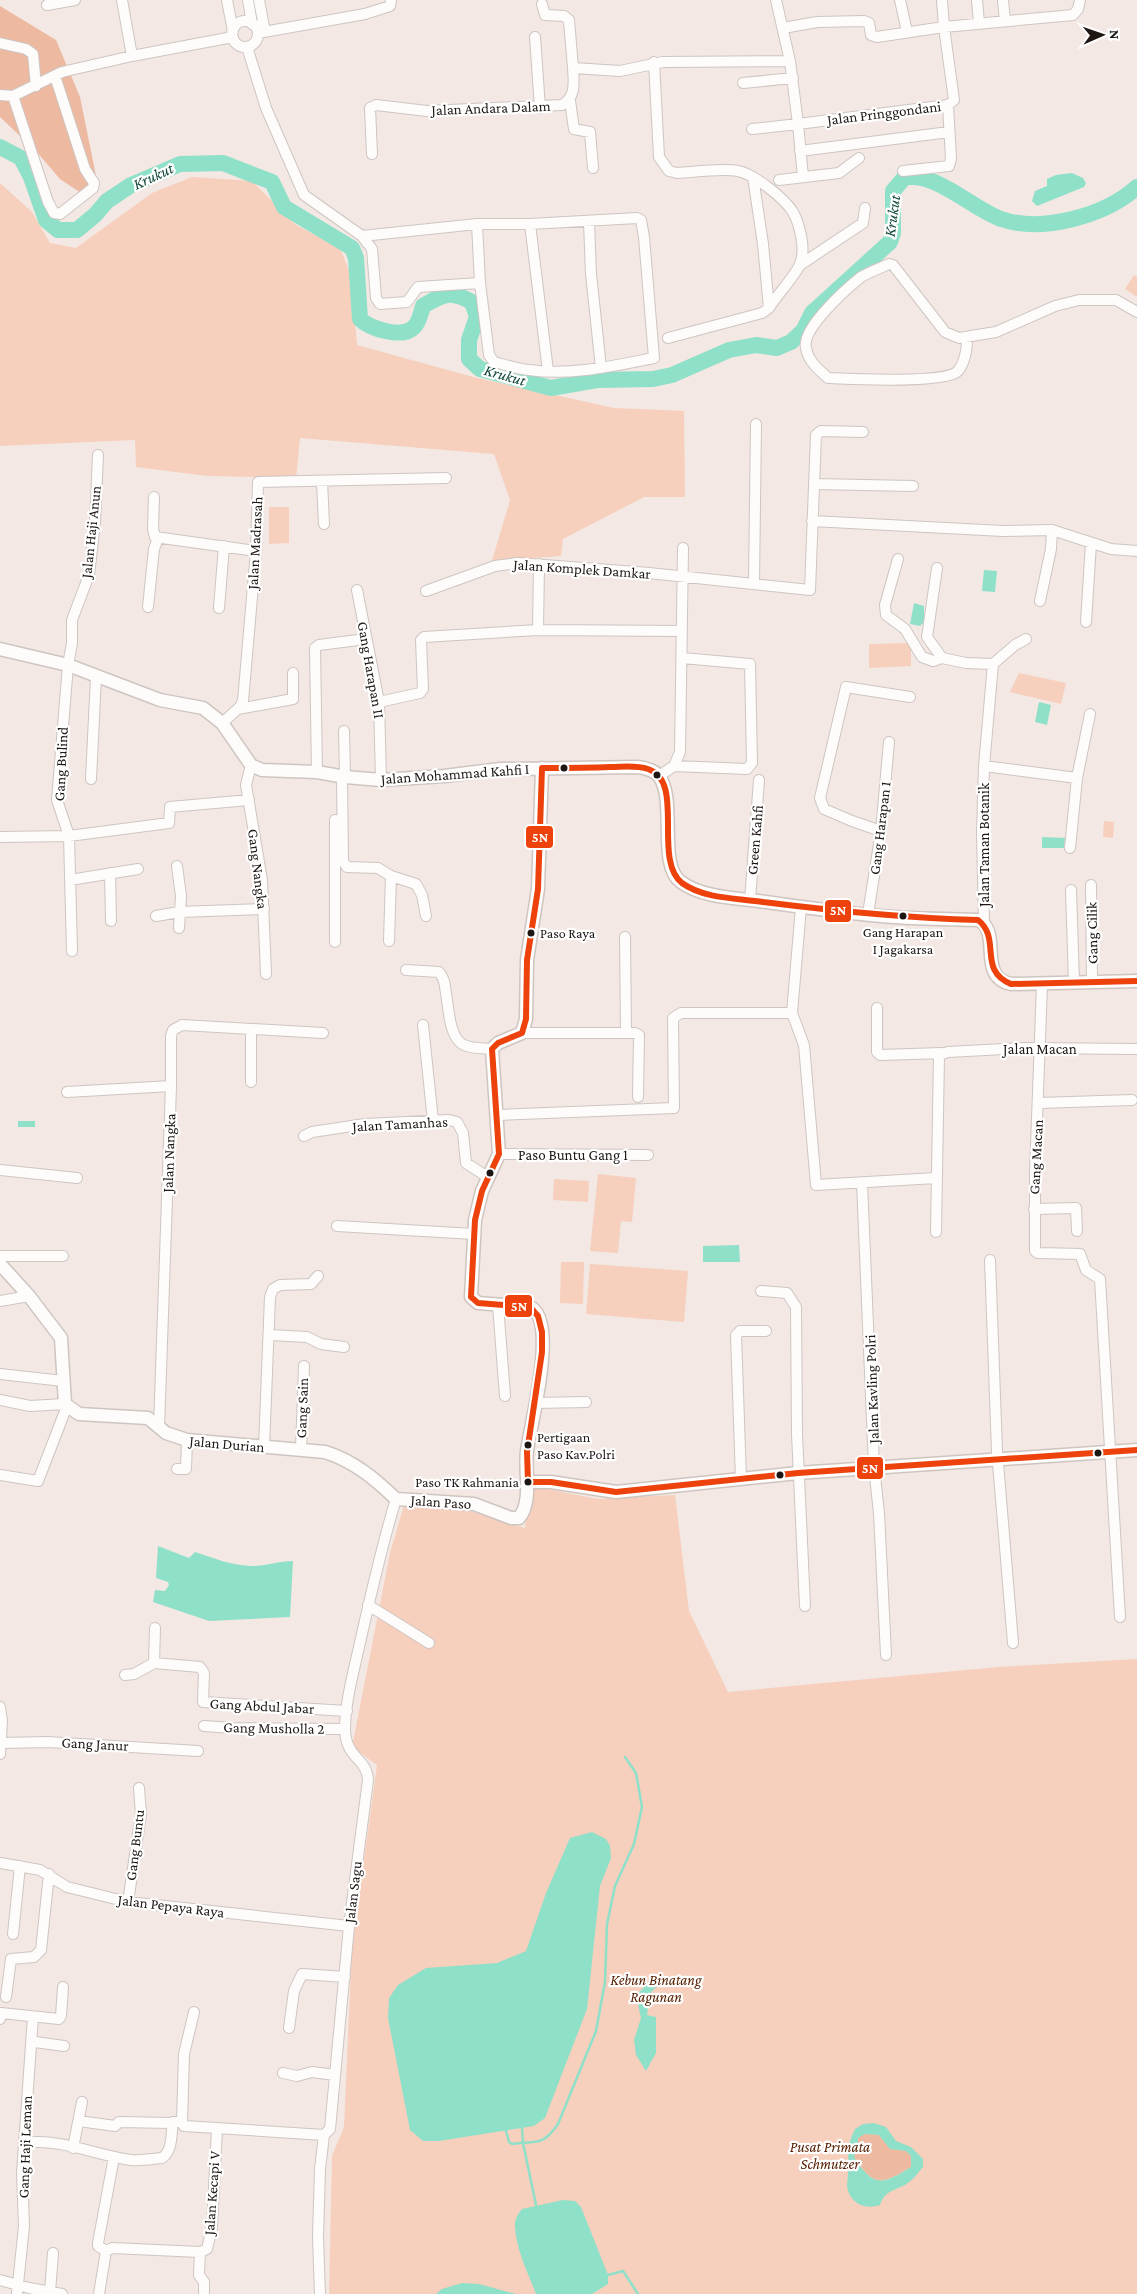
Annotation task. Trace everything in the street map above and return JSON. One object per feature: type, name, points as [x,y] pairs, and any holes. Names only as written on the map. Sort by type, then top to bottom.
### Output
[{"type":"main road","points":[[0,652],[68,665],[160,700],[203,708],[222,723],[251,765]]},
{"type":"main road","name":"Jalan Mohammad Kahfi I","points":[[251,765],[262,770],[317,772],[381,780],[436,777],[500,769],[542,768],[639,767],[652,770],[659,776]]},
{"type":"main road","points":[[492,1049],[498,1043],[522,1033],[526,1018],[527,960],[538,889],[542,768]]},
{"type":"main road","points":[[659,776],[666,799],[669,855],[674,874],[680,882],[698,891],[801,907],[868,914],[978,920],[984,924],[988,932],[993,970],[999,980],[1011,984],[1137,981]]},
{"type":"main road","name":"Jalan Paso","points":[[396,1499],[474,1504],[515,1519],[522,1514],[528,1482],[527,1450],[543,1359],[538,1315],[530,1307],[478,1303],[471,1297],[474,1234],[478,1204],[499,1154],[498,1115],[492,1049]]},
{"type":"main road","points":[[0,1264],[29,1296],[61,1338],[66,1405]]},
{"type":"main road","name":"Jalan Durian","points":[[66,1405],[79,1414],[148,1418],[176,1438],[186,1440],[326,1452],[339,1456],[376,1480],[396,1499]]},
{"type":"main road","points":[[528,1482],[551,1482],[616,1492],[798,1472],[1137,1450]]},
{"type":"street","points":[[47,5],[75,0]]},
{"type":"street","points":[[122,0],[132,56]]},
{"type":"street","points":[[227,0],[233,34],[238,45],[247,47],[255,42],[260,0]]},
{"type":"street","points":[[248,0],[258,29]]},
{"type":"street","points":[[0,95],[13,96],[62,72],[233,34],[239,23],[246,22],[258,29],[365,14],[390,6],[391,0]]},
{"type":"street","points":[[776,0],[793,78],[803,177]]},
{"type":"street","points":[[900,0],[907,32]]},
{"type":"street","points":[[942,0],[944,27]]},
{"type":"street","points":[[977,0],[979,23]]},
{"type":"street","points":[[1003,0],[1005,21]]},
{"type":"street","points":[[783,28],[817,22],[864,21],[869,23],[871,35],[877,37],[944,27],[1073,14],[1078,8],[1080,0]]},
{"type":"street","name":"Jalan Andara Dalam","points":[[372,154],[370,117],[372,106],[415,110],[540,108],[562,105],[570,101],[574,88],[569,20],[564,16],[545,15],[542,4]]},
{"type":"street","name":"Jalan Pringgondani","points":[[752,129],[948,105],[954,100],[944,27]]},
{"type":"street","points":[[535,38],[540,108]]},
{"type":"street","points":[[0,43],[26,48],[33,54],[36,86]]},
{"type":"street","points":[[247,47],[266,108],[304,194],[362,236],[372,249],[376,298],[380,304],[407,302],[418,287],[480,283]]},
{"type":"street","points":[[573,68],[620,71],[654,62],[790,61]]},
{"type":"street","points":[[654,62],[659,157],[669,172],[738,171],[752,176],[778,195],[792,212],[800,232],[803,252],[800,265]]},
{"type":"street","points":[[13,96],[48,202],[54,213],[60,214],[93,188],[94,183],[85,170],[55,76]]},
{"type":"street","points":[[743,83],[793,78]]},
{"type":"street","points":[[570,101],[574,129],[590,132],[594,168]]},
{"type":"street","points":[[903,171],[949,166],[951,159],[948,105]]},
{"type":"street","points":[[800,151],[949,132]]},
{"type":"street","points":[[779,180],[839,173],[860,158]]},
{"type":"street","points":[[752,176],[763,244],[769,308]]},
{"type":"street","points":[[668,338],[762,313],[769,308],[800,265],[863,223],[865,208]]},
{"type":"street","points":[[362,236],[477,224],[589,222],[637,218],[641,220],[644,236],[654,358],[601,368],[548,371],[528,370],[494,362],[489,354],[480,283],[477,224]]},
{"type":"street","points":[[589,222],[591,274],[601,368]]},
{"type":"street","points":[[530,224],[548,371]]},
{"type":"street","points":[[967,338],[966,355],[958,371],[951,376],[932,379],[828,378],[814,366],[805,348],[807,334],[813,323],[862,277],[889,264],[893,265],[945,332],[959,338],[996,332],[1055,306],[1079,300],[1116,300],[1137,312]]},
{"type":"street","points":[[754,584],[756,424]]},
{"type":"street","name":"Jalan Komplek Damkar","points":[[426,591],[495,566],[539,564],[682,576],[810,590],[815,439],[818,432],[863,432]]},
{"type":"street","name":"Jalan Haji Anun","points":[[68,665],[72,642],[72,620],[89,575],[95,523],[98,455]]},
{"type":"street","name":"Jalan Madrasah","points":[[238,709],[243,701],[256,551],[258,482],[446,478]]},
{"type":"street","points":[[322,481],[324,524]]},
{"type":"street","points":[[814,484],[912,486]]},
{"type":"street","points":[[154,497],[153,529],[156,537],[256,551]]},
{"type":"street","points":[[812,521],[946,529],[1052,530],[1111,549],[1137,551]]},
{"type":"street","points":[[1040,601],[1051,549],[1052,530]]},
{"type":"street","points":[[148,607],[154,549],[158,538]]},
{"type":"street","points":[[1086,622],[1091,543]]},
{"type":"street","points":[[219,608],[224,546]]},
{"type":"street","points":[[659,776],[674,766],[680,752],[682,548]]},
{"type":"street","points":[[898,559],[885,605],[886,615],[905,629],[922,657],[933,661],[942,658],[966,663],[993,664],[1015,645],[1026,639]]},
{"type":"street","points":[[538,630],[539,564]]},
{"type":"street","points":[[937,568],[928,638],[942,658]]},
{"type":"street","name":"Gang Harapan II","points":[[357,590],[379,702],[381,780]]},
{"type":"street","points":[[379,702],[420,693],[423,689],[421,640],[424,637],[538,630],[682,631]]},
{"type":"street","points":[[317,772],[315,648],[320,645],[366,639]]},
{"type":"street","points":[[674,766],[747,769],[752,763],[750,664],[682,658]]},
{"type":"street","name":"Jalan Taman Botanik","points":[[984,924],[982,833],[984,766],[993,664]]},
{"type":"street","name":"Gang Bulind","points":[[68,665],[57,800],[69,836],[72,951]]},
{"type":"street","points":[[222,723],[238,709],[293,699],[293,673]]},
{"type":"street","points":[[91,779],[96,677]]},
{"type":"street","points":[[882,831],[852,821],[824,808],[820,798],[846,688],[910,697]]},
{"type":"street","points":[[1070,848],[1077,778],[1090,714]]},
{"type":"street","points":[[335,942],[344,731]]},
{"type":"street","name":"Gang Harapan 1","points":[[868,914],[882,831],[889,742]]},
{"type":"street","name":"Gang Nangka","points":[[251,765],[246,785],[262,880],[266,974]]},
{"type":"street","name":"Jalan Taman Botanik","points":[[984,766],[1077,778]]},
{"type":"street","points":[[341,776],[343,861],[347,867],[378,868],[391,876],[416,884],[422,895],[426,916]]},
{"type":"street","name":"Green Kahfi","points":[[750,900],[759,780]]},
{"type":"street","points":[[0,837],[69,836],[170,823],[171,807],[248,800]]},
{"type":"street","points":[[177,866],[181,896],[179,928]]},
{"type":"street","points":[[70,880],[138,869]]},
{"type":"street","points":[[110,873],[111,921]]},
{"type":"street","points":[[389,941],[391,876]]},
{"type":"street","name":"Gang Cilik","points":[[1091,885],[1092,982]]},
{"type":"street","points":[[1070,890],[1074,982]]},
{"type":"street","points":[[801,907],[792,1013],[804,1045],[816,1185],[936,1178]]},
{"type":"street","points":[[156,916],[179,912],[264,909]]},
{"type":"street","points":[[625,937],[626,1033]]},
{"type":"street","points":[[406,970],[439,972],[444,978],[450,1019],[456,1037],[462,1044],[470,1047],[492,1049]]},
{"type":"street","name":"Gang Macan","points":[[1042,984],[1034,1209],[1035,1251],[1038,1254],[1080,1254],[1086,1270],[1100,1279],[1110,1451]]},
{"type":"street","name":"Jalan Macan","points":[[876,1008],[878,1052],[880,1055],[1040,1048],[1137,1049]]},
{"type":"street","points":[[498,1115],[674,1108],[673,1018],[681,1013],[792,1013]]},
{"type":"street","points":[[422,1025],[433,1121]]},
{"type":"street","name":"Jalan Nangka","points":[[159,1427],[171,1086],[171,1036],[173,1030],[178,1026],[323,1033]]},
{"type":"street","points":[[251,1030],[251,1082]]},
{"type":"street","points":[[522,1033],[626,1033],[639,1035],[638,1097]]},
{"type":"street","points":[[936,1232],[938,1058],[942,1053]]},
{"type":"street","points":[[67,1092],[171,1086]]},
{"type":"street","points":[[1039,1103],[1132,1100]]},
{"type":"street","name":"Jalan Tamanhas","points":[[304,1136],[312,1132],[364,1124],[449,1120],[457,1122],[463,1133],[466,1163],[489,1178]]},
{"type":"street","name":"Paso Buntu Gang 1","points":[[499,1154],[648,1155]]},
{"type":"street","points":[[0,1170],[77,1178]]},
{"type":"street","name":"Jalan Kavling Polri","points":[[862,1183],[874,1466],[879,1513],[886,1655]]},
{"type":"street","points":[[1034,1209],[1076,1208],[1077,1231]]},
{"type":"street","points":[[337,1226],[364,1230],[474,1234]]},
{"type":"street","points":[[0,1256],[63,1256]]},
{"type":"street","points":[[990,1260],[998,1459],[1013,1643]]},
{"type":"street","points":[[264,1447],[270,1336],[270,1297],[273,1289],[280,1285],[311,1284],[318,1276]]},
{"type":"street","points":[[761,1291],[788,1292],[796,1307],[798,1472],[805,1606]]},
{"type":"street","points":[[0,1300],[29,1296]]},
{"type":"street","points":[[498,1305],[505,1396]]},
{"type":"street","points":[[741,1479],[736,1335],[740,1331],[766,1331]]},
{"type":"street","points":[[270,1336],[306,1337],[321,1344],[344,1347]]},
{"type":"street","name":"Gang Sain","points":[[301,1449],[304,1366]]},
{"type":"street","points":[[0,1374],[63,1381]]},
{"type":"street","points":[[0,1400],[30,1406],[66,1405],[56,1437],[38,1481],[0,1475]]},
{"type":"street","points":[[536,1403],[586,1402]]},
{"type":"street","points":[[54,1452],[56,1437]]},
{"type":"street","points":[[177,1469],[186,1469],[186,1440]]},
{"type":"street","points":[[1110,1451],[1120,1617]]},
{"type":"street","name":"Jalan Sagu","points":[[320,2294],[318,2238],[320,2169],[324,2135],[330,2129],[349,1926],[368,1780],[366,1768],[349,1750],[345,1729],[346,1711],[368,1605],[396,1499]]},
{"type":"street","points":[[368,1605],[429,1643]]},
{"type":"street","points":[[125,1675],[134,1674],[154,1663],[155,1628]]},
{"type":"street","name":"Gang Abdul Jabar","points":[[154,1663],[200,1667],[204,1673],[203,1702],[346,1711]]},
{"type":"street","points":[[0,1708],[2,1721],[0,1754]]},
{"type":"street","name":"Gang Musholla 2","points":[[204,1726],[345,1729]]},
{"type":"street","name":"Gang Janur","points":[[2,1744],[47,1742],[198,1751]]},
{"type":"street","name":"Gang Buntu","points":[[128,1902],[141,1814],[139,1788]]},
{"type":"street","name":"Jalan Pepaya Raya","points":[[0,1863],[40,1870],[49,1874],[67,1888],[128,1902],[349,1926]]},
{"type":"street","points":[[13,1934],[20,1866]]},
{"type":"street","points":[[6,1997],[11,1959],[34,1957],[41,1950],[49,1874]]},
{"type":"street","points":[[289,2028],[294,1991],[302,1974],[345,1977]]},
{"type":"street","points":[[0,2015],[60,2018],[63,1987]]},
{"type":"street","points":[[24,2143],[56,2142],[74,2148],[134,2160],[166,2156],[177,2122],[184,2054],[194,2012]]},
{"type":"street","name":"Gang Haji Leman","points":[[18,2289],[24,2226],[22,2182],[33,2016]]},
{"type":"street","points":[[31,2044],[35,2042],[64,2046]]},
{"type":"street","points":[[283,2073],[300,2076],[312,2072],[335,2075]]},
{"type":"street","points":[[74,2148],[82,2102]]},
{"type":"street","points":[[79,2121],[115,2126],[119,2122],[177,2122],[184,2126],[324,2135]]},
{"type":"street","name":"Jalan Kecapi V","points":[[106,2251],[112,2248],[200,2252],[207,2249],[212,2227],[218,2128]]},
{"type":"street","points":[[99,2294],[106,2251],[98,2246],[98,2243],[114,2157]]},
{"type":"street","points":[[200,2252],[199,2275],[204,2284],[204,2294]]},
{"type":"street","points":[[50,2292],[53,2253]]},
{"type":"street","points":[[0,2280],[18,2289],[62,2294]]},
{"type":"green space","points":[[192,177],[252,181],[296,225],[340,248],[351,275],[357,345],[473,377],[614,408],[684,411],[685,497],[644,497],[563,539],[561,556],[492,561],[510,500],[494,454],[300,438],[296,478],[207,476],[136,467],[135,440],[0,446],[0,183],[32,212],[50,243],[76,248],[152,193]]},
{"type":"green space","points":[[1134,275],[1137,277],[1137,297],[1125,289]]},
{"type":"green space","points":[[269,507],[289,507],[289,543],[269,544]]},
{"type":"green space","points":[[911,643],[911,666],[869,668],[869,644]]},
{"type":"green space","points":[[1019,673],[1066,683],[1061,704],[1010,692]]},
{"type":"green space","points":[[1104,821],[1114,822],[1113,838],[1103,837]]},
{"type":"green space","points":[[598,1174],[636,1178],[632,1222],[621,1221],[618,1253],[590,1251]]},
{"type":"green space","points":[[554,1179],[589,1181],[588,1202],[553,1200]]},
{"type":"green space","points":[[561,1262],[584,1262],[583,1304],[560,1303]]},
{"type":"green space","points":[[590,1264],[688,1271],[684,1322],[586,1314]]},
{"type":"green space","name":"Kebun Binatang Ragunan","points":[[531,1486],[598,1499],[675,1495],[689,1611],[728,1692],[999,1667],[1137,1659],[1137,2294],[329,2294],[332,2156],[344,2127],[352,1947],[377,1765],[352,1747],[390,1553],[404,1505],[460,1508],[525,1528]]},
{"type":"shaded area","points":[[0,6],[56,40],[80,97],[96,176],[81,193],[60,179],[36,151],[0,117]]},
{"type":"shaded area","points":[[1072,173],[1083,178],[1086,183],[1084,187],[1037,206],[1032,201],[1035,191],[1047,186],[1047,179],[1056,175]]},
{"type":"shaded area","points":[[984,570],[997,571],[995,592],[982,591]]},
{"type":"shaded area","points":[[914,603],[924,606],[924,622],[920,626],[910,624]]},
{"type":"shaded area","points":[[1039,702],[1051,705],[1047,725],[1035,722]]},
{"type":"shaded area","points":[[1042,837],[1065,838],[1064,848],[1042,848]]},
{"type":"shaded area","points":[[18,1121],[35,1121],[35,1127],[18,1127]]},
{"type":"shaded area","points":[[739,1245],[740,1262],[703,1262],[703,1246]]},
{"type":"shaded area","points":[[158,1546],[189,1558],[195,1552],[222,1561],[243,1565],[254,1566],[293,1561],[290,1617],[209,1621],[153,1602],[155,1590],[165,1591],[169,1585],[168,1582],[156,1578]]},
{"type":"shaded area","points":[[592,1832],[606,1839],[610,1846],[611,1858],[600,1886],[587,2009],[545,2118],[534,2126],[439,2141],[423,2141],[410,2130],[388,2018],[389,1998],[398,1985],[426,1968],[497,1963],[526,1951],[546,1893],[570,1838]]},
{"type":"shaded area","points":[[657,1975],[663,1981],[651,1992],[647,2015],[656,2017],[656,2053],[646,2071],[636,2055],[634,2040],[641,2018],[636,1995]]},
{"type":"shaded area","points":[[874,2123],[886,2127],[896,2141],[911,2147],[923,2159],[923,2167],[912,2179],[905,2185],[887,2194],[880,2205],[869,2207],[859,2204],[851,2198],[847,2187],[850,2141],[855,2129],[863,2124]],"holes":[[[865,2134],[879,2135],[890,2149],[906,2151],[911,2156],[911,2167],[885,2180],[873,2179],[854,2157],[858,2147],[858,2138]]]},
{"type":"shaded area","points":[[865,2134],[879,2135],[890,2149],[906,2151],[911,2155],[911,2167],[892,2177],[879,2180],[873,2178],[861,2167],[854,2157],[858,2138]]},
{"type":"shaded area","points":[[563,2200],[575,2201],[581,2207],[608,2275],[608,2284],[592,2294],[536,2294],[520,2252],[515,2224],[522,2209]]},
{"type":"shaded area","points":[[462,2283],[479,2284],[516,2294],[436,2294],[442,2289]]},
{"type":"waterway","name":"Krukut","points":[[0,147],[21,158],[31,177],[46,220],[58,230],[77,230],[95,215],[107,201],[131,185],[180,164],[223,163],[272,182],[284,207],[352,248],[356,258],[360,319],[365,323],[387,331],[409,331],[417,323],[423,306],[441,296],[452,295],[464,298],[472,302],[477,317],[469,340],[469,359],[480,369],[551,388],[597,380],[653,379],[672,375],[729,350],[756,345],[777,348],[791,342],[803,331],[812,313],[890,242],[893,233],[893,191],[904,178],[916,177],[941,185],[1001,219],[1017,223],[1035,224],[1054,223],[1091,214],[1124,197],[1137,187]]},
{"type":"waterway","points":[[506,2131],[509,2142],[512,2144],[539,2141],[553,2131],[558,2124],[596,2031],[605,1982],[607,1924],[615,1886],[634,1844],[642,1807],[636,1773],[625,1757]]},
{"type":"waterway","points":[[522,2127],[523,2143],[536,2205]]},
{"type":"waterway","points":[[608,2275],[623,2271],[638,2294]]},
{"type":"transit line","name":"5N","points":[[1137,981],[1011,984],[1001,978],[995,971],[988,936],[985,928],[978,920],[924,918],[843,911],[732,898],[700,892],[682,883],[673,872],[669,857],[668,804],[665,788],[659,776],[648,769],[634,767],[542,768],[538,889],[527,960],[526,1019],[522,1033],[498,1043],[492,1049],[499,1154],[482,1191],[475,1220],[471,1297],[478,1303],[530,1307],[538,1316],[542,1332],[542,1352],[527,1452],[528,1482],[551,1482],[616,1492],[798,1473],[1137,1450]]},
{"type":"place","name":"Gang Harapan I Jagakarsa","points":[[903,916]]},
{"type":"place","name":"Paso Raya","points":[[531,933]]},
{"type":"place","name":"Pertigaan Paso Kav.Polri","points":[[528,1445]]},
{"type":"place","name":"Paso TK Rahmania","points":[[528,1482]]},
{"type":"park label","name":"Pusat Primata Schmutzer","points":[[830,2156]]}]
